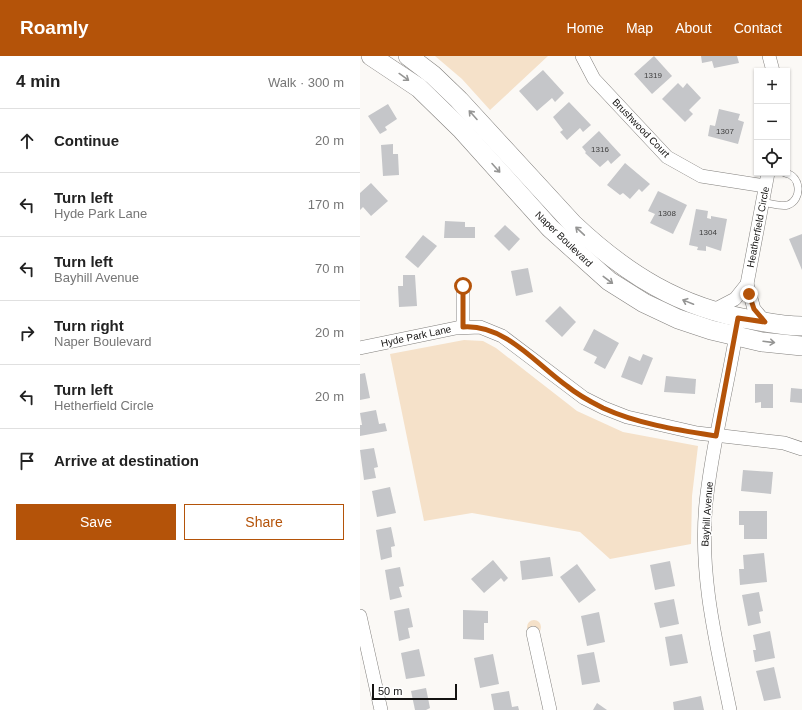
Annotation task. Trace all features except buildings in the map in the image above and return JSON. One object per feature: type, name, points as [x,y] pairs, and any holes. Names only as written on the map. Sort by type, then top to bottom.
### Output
[{"type":"main road","name":"Naper Boulevard","points":[[371,56],[419,88],[461,129],[550,228],[609,281],[644,303],[678,319],[737,327],[765,322],[802,326]]},
{"type":"main road","name":"Naper Boulevard","points":[[408,56],[433,75],[459,100],[554,205],[591,241],[641,279],[666,293],[712,311],[762,342],[802,346]]},
{"type":"street","name":"Brushwood Court","points":[[582,56],[594,79],[667,157],[701,176],[765,186]]},
{"type":"street","points":[[769,56],[771,68]]},
{"type":"street","name":"Heatherfield Circle","points":[[712,311],[736,299],[747,284],[767,176]]},
{"type":"street","points":[[747,284],[754,309],[765,322]]},
{"type":"street","points":[[463,286],[463,327]]},
{"type":"street","name":"Hyde Park Lane","points":[[360,348],[463,327],[480,327],[502,336],[567,386],[604,408],[627,417],[658,425],[716,436],[784,443],[802,449]]},
{"type":"street","name":"Bayhill Avenue","points":[[730,710],[709,602],[705,557],[706,504],[716,436],[737,327]]},
{"type":"street","points":[[360,616],[381,710]]},
{"type":"street","points":[[533,633],[550,710]]},
{"type":"lane","points":[[762,202],[783,206],[789,205],[797,199],[800,190],[798,182],[790,174]]},
{"type":"shaded area","points":[[435,56],[548,56],[490,110],[462,79]]},
{"type":"shaded area","points":[[464,340],[483,341],[496,348],[577,411],[623,432],[698,446],[692,496],[691,544],[610,559],[580,532],[472,513],[424,521],[390,354]]},
{"type":"shaded area","points":[[531,620],[537,620],[541,624],[541,630],[537,634],[531,634],[527,630],[527,624]]},
{"type":"route","points":[[463,286],[465,307],[463,327],[471,326],[485,328],[502,336],[567,386],[584,398],[604,408],[627,417],[658,425],[716,436],[736,336],[738,318],[765,322],[754,309],[749,294]]}]
